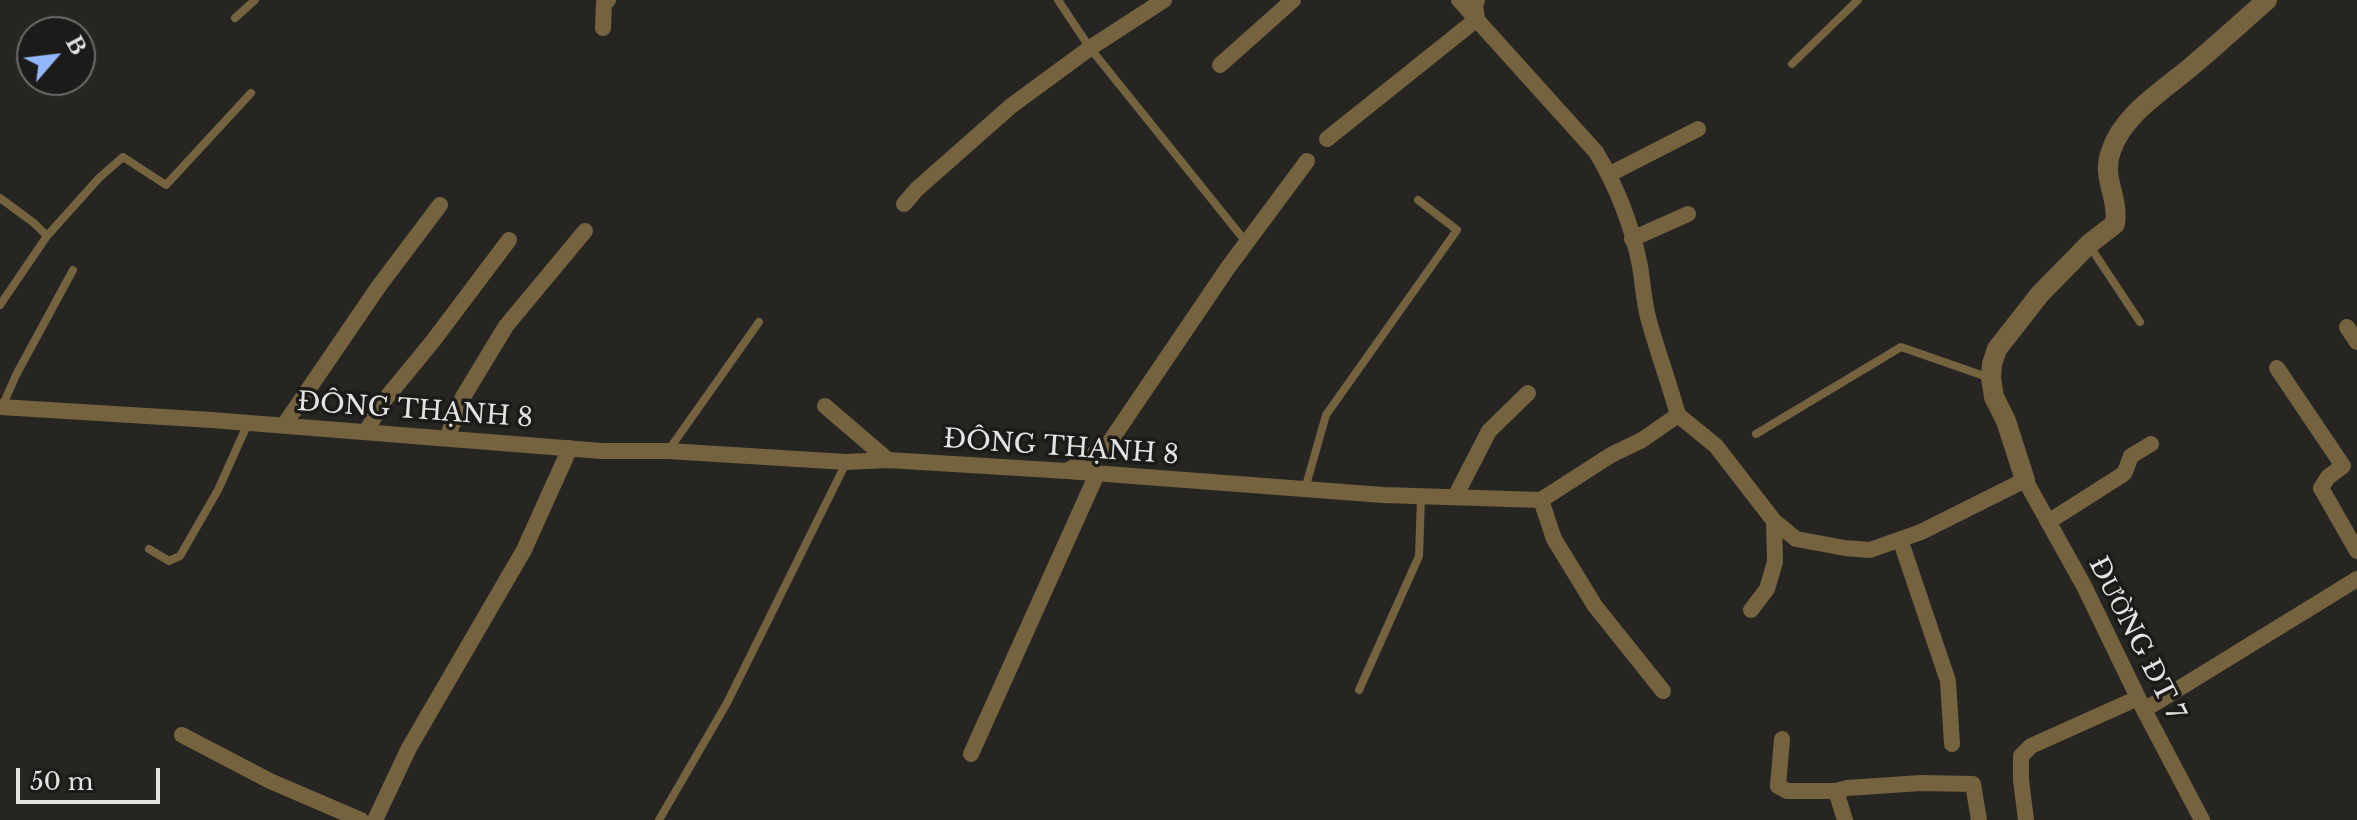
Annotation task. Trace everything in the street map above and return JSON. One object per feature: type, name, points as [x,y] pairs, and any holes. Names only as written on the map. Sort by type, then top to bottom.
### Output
[{"type":"street","points":[[603,28],[604,3],[608,0]]},
{"type":"street","points":[[904,204],[1011,106],[1090,48],[1164,0]]},
{"type":"street","points":[[1220,65],[1293,0]]},
{"type":"street","points":[[1459,0],[1596,152],[1610,174],[1623,206],[1639,264],[1648,319],[1678,415],[1716,446],[1774,521],[1796,539],[1870,550],[1921,532],[2025,480],[2006,421],[1994,397],[1991,378],[1997,349],[2040,294],[2089,244],[2115,224],[2117,208],[2107,167],[2111,149],[2119,135],[2137,112],[2267,0]]},
{"type":"street","points":[[1477,0],[1477,19]]},
{"type":"street","points":[[1327,139],[1477,19]]},
{"type":"street","points":[[1610,174],[1698,129]]},
{"type":"street","points":[[1067,471],[1107,446],[1158,368],[1307,161]]},
{"type":"street","points":[[284,425],[379,286],[440,205]]},
{"type":"street","points":[[1632,239],[1688,214]]},
{"type":"street","points":[[447,438],[463,397],[506,326],[585,231]]},
{"type":"street","points":[[366,432],[382,403],[509,240]]},
{"type":"street","points":[[2347,327],[2357,342]]},
{"type":"street","points":[[2277,368],[2343,466],[2328,477],[2321,488],[2357,551]]},
{"type":"street","points":[[1455,497],[1489,431],[1528,393]]},
{"type":"street","points":[[825,406],[888,460]]},
{"type":"street","name":"ĐÔNG THẠNH 8","points":[[1,407],[284,425],[602,451],[668,451],[846,462],[888,460],[1304,489],[1541,500]]},
{"type":"street","points":[[1663,691],[1595,606],[1554,539],[1541,500],[1678,415]]},
{"type":"street","points":[[2048,522],[2122,475],[2131,456],[2151,444]]},
{"type":"street","points":[[375,820],[409,748],[524,550],[570,448]]},
{"type":"street","points":[[971,754],[1097,474]]},
{"type":"street","name":"ĐƯỜNG ĐT 7","points":[[2025,480],[2084,586],[2202,820]]},
{"type":"street","points":[[1751,610],[1767,589],[1775,562],[1774,521]]},
{"type":"street","points":[[1900,539],[1948,681],[1952,744]]},
{"type":"street","points":[[2026,820],[2021,756],[2031,746],[2141,704],[2357,579]]},
{"type":"street","points":[[182,735],[270,781],[361,820]]},
{"type":"street","points":[[1782,739],[1778,786],[1787,791],[1836,791],[1921,783],[1973,784],[1979,820]]},
{"type":"street","points":[[1836,791],[1845,820]]},
{"type":"lane","points":[[235,18],[255,0]]},
{"type":"lane","points":[[1058,0],[1090,48],[1247,243]]},
{"type":"lane","points":[[1792,64],[1858,0]]},
{"type":"lane","points":[[0,305],[47,236],[99,178],[123,157],[166,185],[251,93]]},
{"type":"lane","points":[[0,198],[47,236]]},
{"type":"lane","points":[[1304,489],[1326,415],[1457,230],[1418,200]]},
{"type":"lane","points":[[2089,244],[2140,322]]},
{"type":"lane","points":[[1,407],[73,270]]},
{"type":"lane","points":[[668,451],[759,322]]},
{"type":"lane","points":[[1756,434],[1901,347],[1991,378]]},
{"type":"lane","points":[[149,549],[169,561],[180,556],[218,490],[248,423]]},
{"type":"lane","points":[[659,820],[727,703],[846,462]]},
{"type":"lane","points":[[1359,690],[1419,556],[1421,496]]}]
